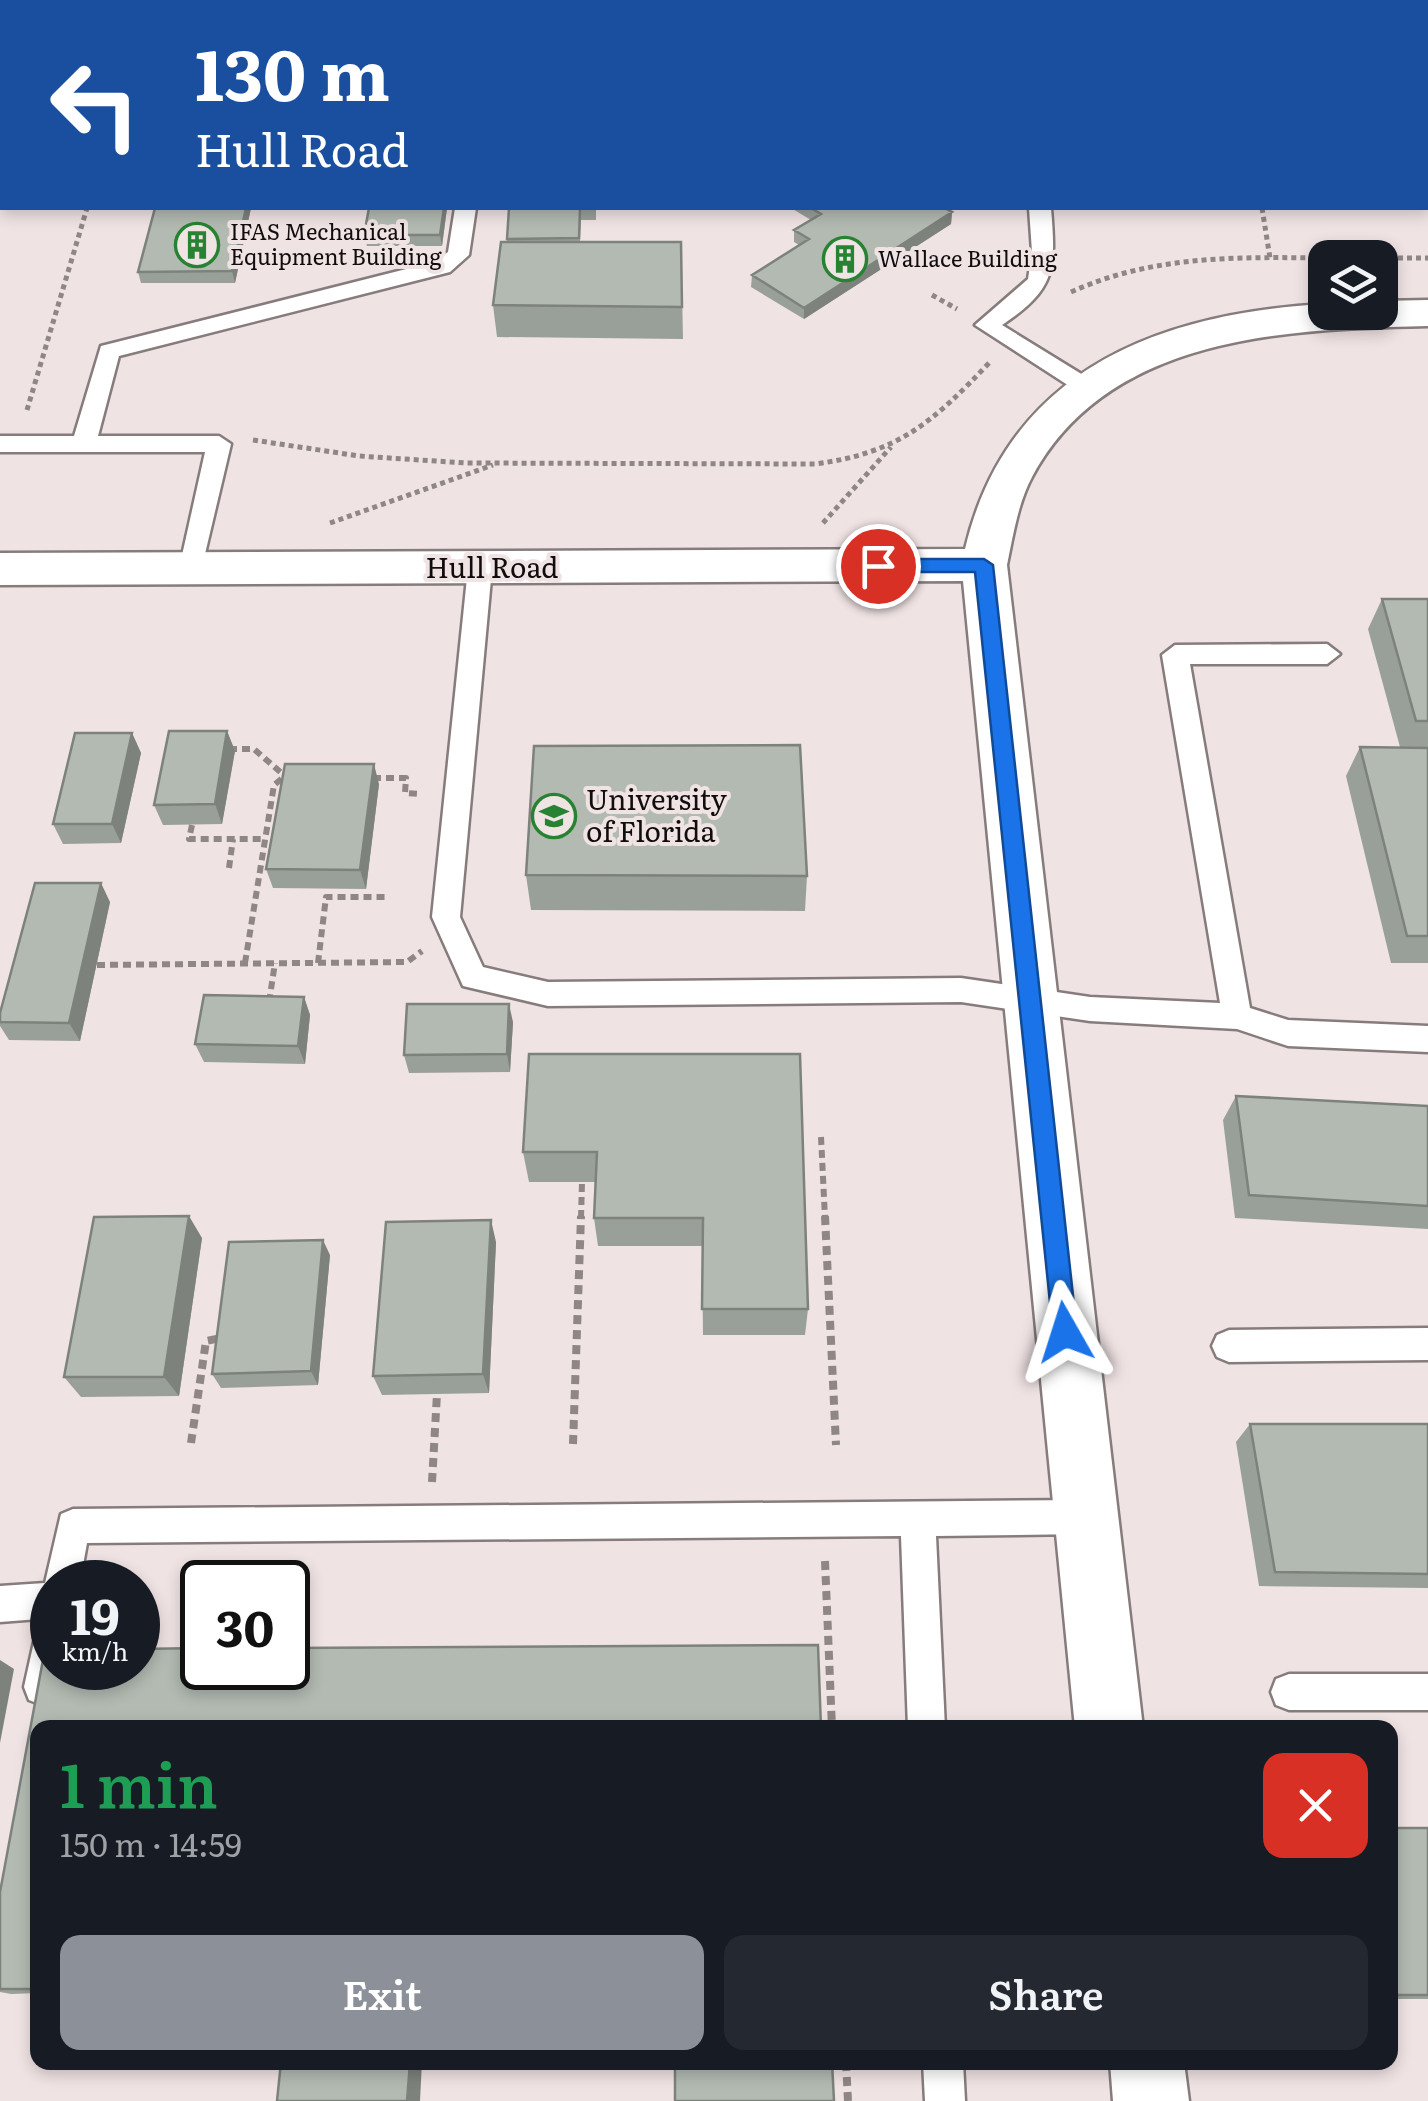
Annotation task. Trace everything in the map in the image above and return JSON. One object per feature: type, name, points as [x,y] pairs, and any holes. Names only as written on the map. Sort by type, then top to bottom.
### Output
[{"type":"street","points":[[1108,1720],[984,565],[992,526],[1012,472],[1050,421],[1088,388],[1150,354],[1238,326],[1312,315],[1428,312]]},
{"type":"street","name":"Hull Road","points":[[0,569],[984,565]]},
{"type":"street","points":[[1148,2070],[1151,2101]]},
{"type":"lane","points":[[84,444],[109,350],[442,267],[458,256],[465,210]]},
{"type":"lane","points":[[1040,210],[1044,260],[1040,282],[1028,298],[986,325],[1088,388]]},
{"type":"lane","points":[[0,444],[218,444],[191,569]]},
{"type":"lane","points":[[480,568],[446,917],[473,977],[548,994],[961,990],[1090,1008],[1237,1016],[1262,1028],[1288,1033],[1428,1039]]},
{"type":"lane","points":[[1237,1016],[1175,655],[1326,654]]},
{"type":"lane","points":[[1229,1346],[1428,1344]]},
{"type":"lane","points":[[66,1560],[73,1526],[1086,1517]]},
{"type":"lane","points":[[918,1519],[928,1720]]},
{"type":"lane","points":[[0,1604],[30,1602]]},
{"type":"lane","points":[[35,1720],[41,1690]]},
{"type":"lane","points":[[1290,1692],[1428,1692]]},
{"type":"lane","points":[[944,2070],[945,2101]]},
{"type":"path","points":[[22,425],[86,210]]},
{"type":"path","points":[[1262,210],[1270,258]]},
{"type":"path","points":[[1062,297],[1108,275],[1162,262],[1308,258]]},
{"type":"path","points":[[1398,258],[1428,258]]},
{"type":"path","points":[[932,295],[972,317]]},
{"type":"path","points":[[248,439],[394,458],[497,464],[825,462],[892,446],[922,428],[992,360]]},
{"type":"path","points":[[776,566],[845,503],[892,446]]},
{"type":"path","points":[[318,526],[497,464]]},
{"type":"path","points":[[222,749],[254,749],[286,778],[274,785],[244,964]]},
{"type":"path","points":[[366,778],[406,778],[405,793]]},
{"type":"path","points":[[192,825],[190,839],[266,839]]},
{"type":"path","points":[[229,868],[233,839]]},
{"type":"path","points":[[318,963],[326,893],[386,897]]},
{"type":"path","points":[[97,965],[408,962],[451,930]]},
{"type":"path","points":[[267,1014],[276,964]]},
{"type":"path","points":[[820,1137],[836,1444]]},
{"type":"path","points":[[573,1444],[582,1182]]},
{"type":"path","points":[[191,1443],[206,1341],[228,1337]]},
{"type":"path","points":[[430,1523],[437,1394]]},
{"type":"path","points":[[825,1555],[832,1720]]},
{"type":"path","points":[[846,2070],[848,2101]]},
{"type":"building","name":"IFAS Mechanical Equipment Building","points":[[154,210],[246,210],[232,271],[138,272]]},
{"type":"building","points":[[369,210],[444,210],[440,235],[364,235]]},
{"type":"building","points":[[509,210],[580,210],[579,238],[507,239]]},
{"type":"building","name":"Wallace Building","points":[[814,210],[952,212],[804,308],[752,275],[809,239],[794,230],[821,214]]},
{"type":"building","points":[[501,242],[681,242],[682,307],[493,305]]},
{"type":"building","points":[[1382,599],[1428,599],[1428,721],[1416,721]]},
{"type":"building","points":[[169,731],[227,731],[215,804],[154,805]]},
{"type":"building","points":[[75,733],[132,733],[112,824],[53,824]]},
{"type":"building","points":[[800,745],[807,876],[526,875],[534,746]]},
{"type":"building","points":[[1360,747],[1428,748],[1428,936],[1407,936]]},
{"type":"building","points":[[285,764],[374,764],[360,870],[266,869]]},
{"type":"building","points":[[35,883],[101,883],[69,1023],[0,1022]]},
{"type":"building","points":[[204,995],[304,997],[298,1046],[195,1044]]},
{"type":"building","points":[[407,1004],[509,1004],[507,1054],[404,1055]]},
{"type":"building","points":[[529,1054],[800,1054],[808,1309],[702,1309],[703,1218],[594,1218],[597,1152],[523,1152]]},
{"type":"building","points":[[1236,1096],[1428,1106],[1428,1206],[1249,1195]]},
{"type":"building","points":[[189,1216],[164,1377],[64,1377],[94,1217]]},
{"type":"building","points":[[491,1220],[483,1374],[373,1376],[386,1222]]},
{"type":"building","points":[[323,1240],[311,1371],[212,1374],[229,1242]]},
{"type":"building","points":[[1250,1424],[1428,1424],[1428,1574],[1275,1572]]},
{"type":"building","points":[[818,1645],[821,1720],[32,1720],[37,1690],[160,1690],[160,1649],[180,1648],[180,1690],[310,1690],[310,1648]]},
{"type":"building","points":[[30,1730],[30,1989],[0,1989],[0,1892]]},
{"type":"building","points":[[1398,1828],[1428,1828],[1428,1995],[1398,1995]]},
{"type":"building","points":[[280,2070],[409,2070],[407,2101],[277,2101]]},
{"type":"building","points":[[675,2070],[832,2070],[834,2101],[675,2101]]},
{"type":"place","name":"IFAS Mechanical Equipment Building","points":[[197,245]]},
{"type":"place","name":"Wallace Building","points":[[845,259]]},
{"type":"place","name":"University of Florida","points":[[554,816]]},
{"type":"route","points":[[878,566],[984,565],[1065,1332]]}]
